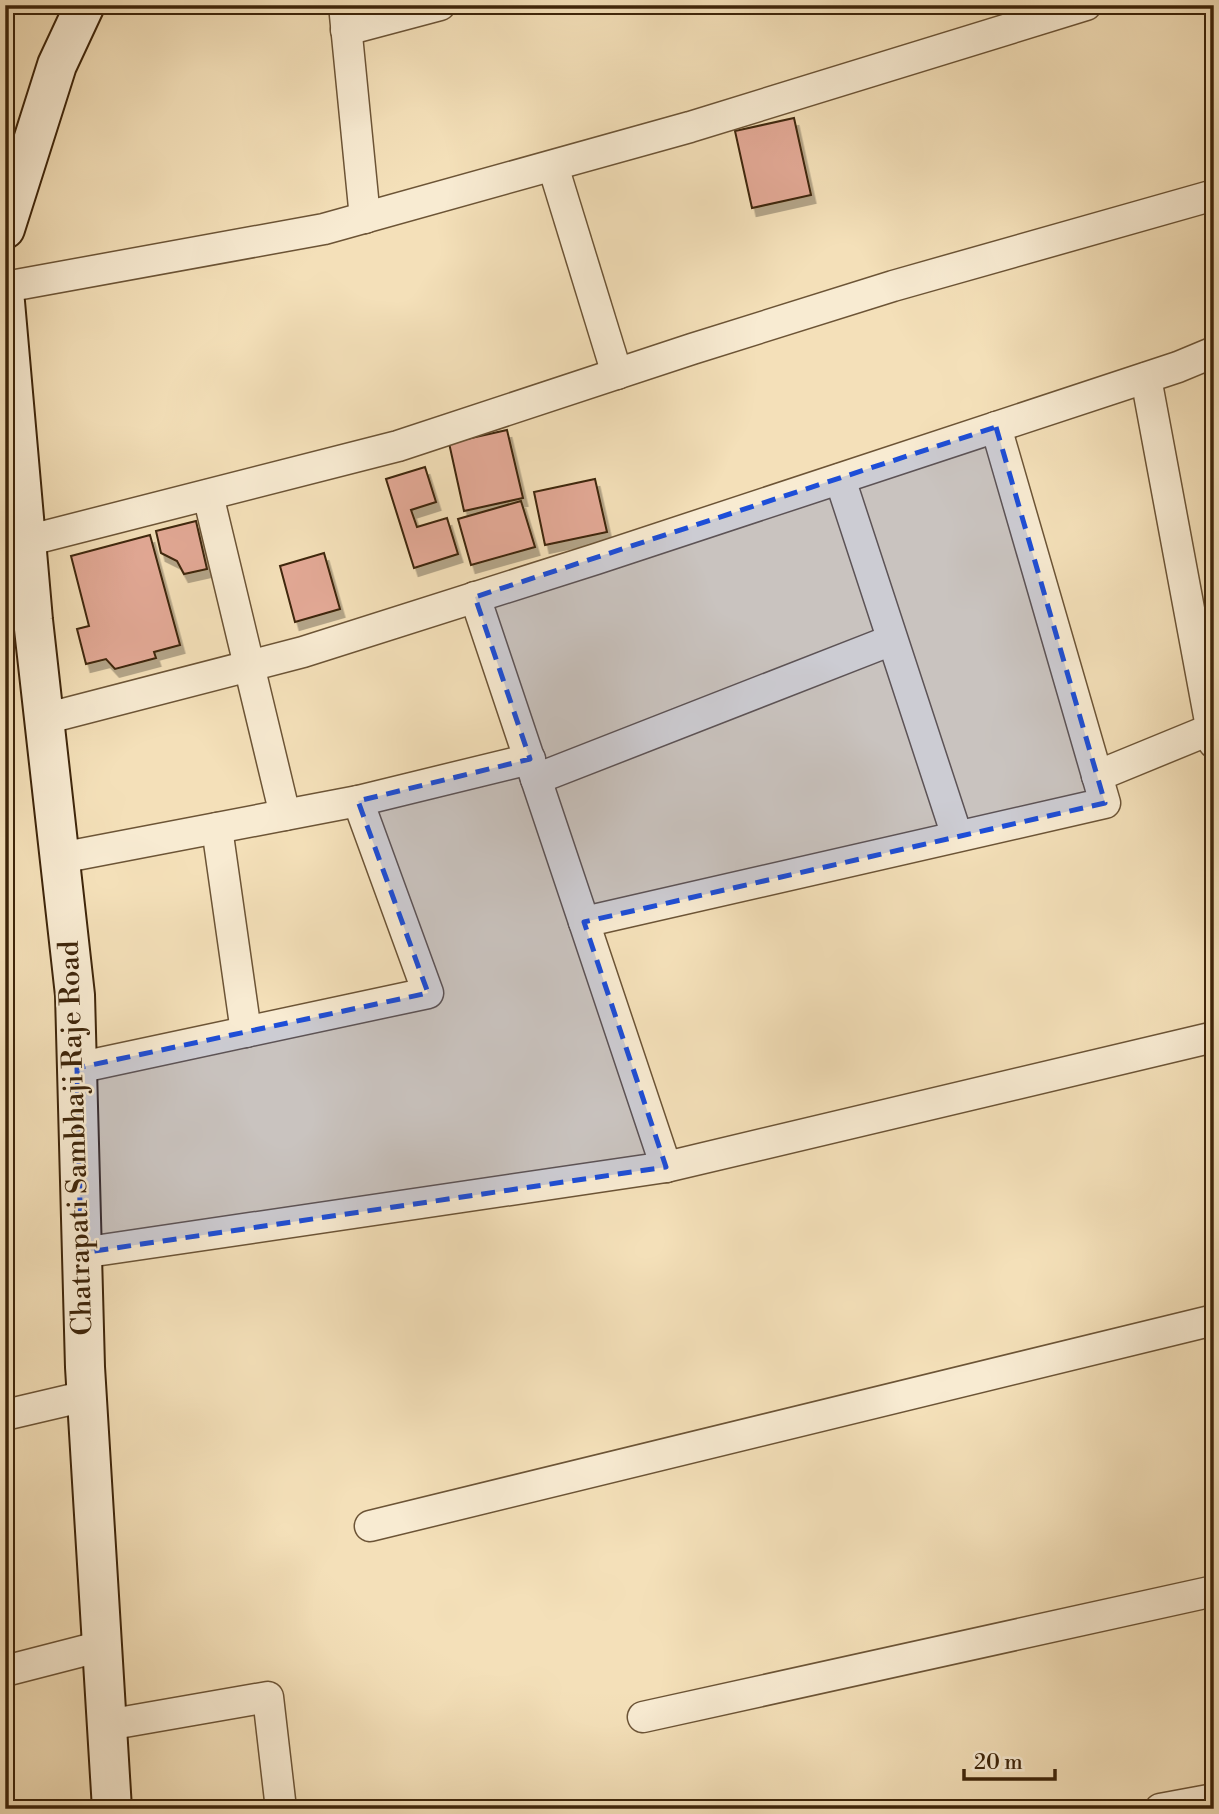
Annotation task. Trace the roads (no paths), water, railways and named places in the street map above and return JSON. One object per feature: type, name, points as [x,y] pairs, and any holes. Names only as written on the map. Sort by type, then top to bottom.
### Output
[{"type":"main road","points":[[5,229],[57,65],[85,5]]},
{"type":"main road","name":"Chatrapati Sambhaji Raje Road","points":[[5,302],[20,557],[44,719],[75,995],[86,1396],[112,1809]]},
{"type":"street","points":[[365,218],[345,18],[440,5]]},
{"type":"street","points":[[5,287],[324,229],[703,124],[1051,10],[1086,5]]},
{"type":"street","points":[[553,166],[617,374]]},
{"type":"street","points":[[20,557],[208,495],[398,446],[893,286],[1214,195]]},
{"type":"street","points":[[44,719],[303,652],[840,479],[1146,378],[1214,352]]},
{"type":"street","points":[[1097,776],[1213,733],[1146,378]]},
{"type":"street","points":[[584,922],[1105,803],[996,427]]},
{"type":"street","points":[[840,479],[957,836]]},
{"type":"street","points":[[208,495],[285,815]]},
{"type":"street","points":[[475,597],[666,1167]]},
{"type":"street","points":[[60,858],[533,769],[892,640]]},
{"type":"street","points":[[77,1068],[428,993],[358,801]]},
{"type":"street","points":[[217,828],[246,1032]]},
{"type":"street","points":[[81,1253],[666,1167],[1214,1037]]},
{"type":"street","points":[[370,1526],[1214,1320]]},
{"type":"street","points":[[5,1415],[86,1396]]},
{"type":"street","points":[[643,1717],[1214,1591]]},
{"type":"street","points":[[5,1671],[102,1646]]},
{"type":"street","points":[[107,1725],[268,1697],[281,1809]]},
{"type":"street","points":[[1160,1809],[1214,1799]]}]
